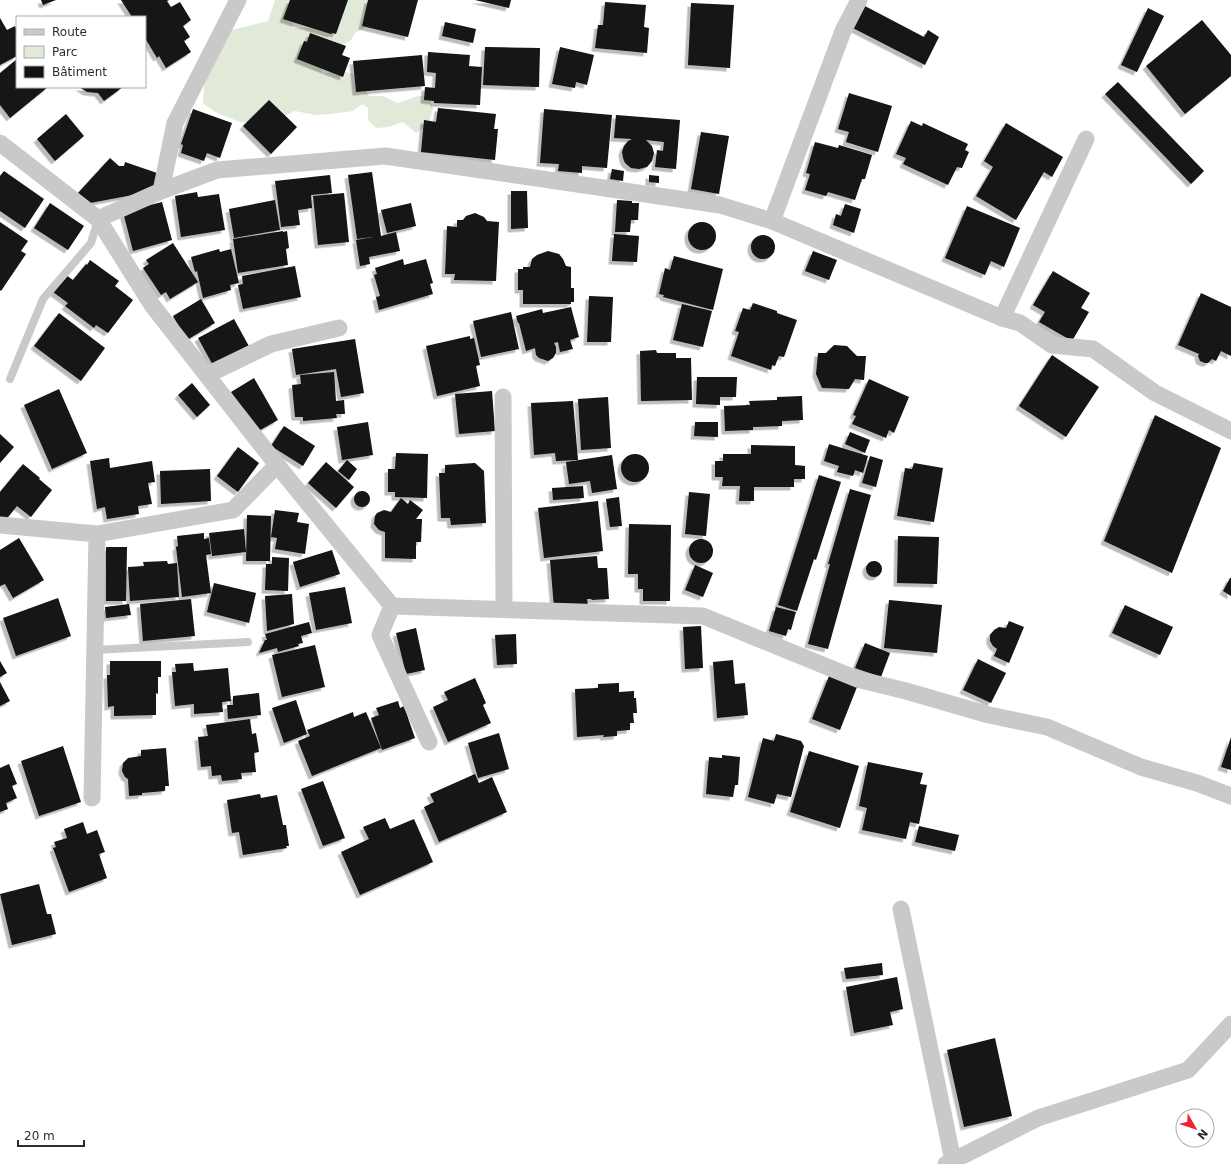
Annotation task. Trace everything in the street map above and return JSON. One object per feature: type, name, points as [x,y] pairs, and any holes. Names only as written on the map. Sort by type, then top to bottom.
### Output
[{"type":"street","points":[[161,191],[175,122],[238,0]]},
{"type":"street","points":[[772,221],[843,31],[859,0]]},
{"type":"street","points":[[1002,318],[1086,139]]},
{"type":"street","points":[[0,143],[98,219],[152,305],[277,464],[392,606],[703,616],[857,679],[906,691],[988,715],[1047,727],[1141,767],[1197,783],[1231,796]]},
{"type":"street","points":[[98,219],[161,191],[216,170],[385,156],[720,205],[772,221],[1002,318],[1020,323],[1052,345],[1094,349],[1154,392],[1231,431]]},
{"type":"street","points":[[207,375],[271,344],[339,328]]},
{"type":"street","points":[[502,396],[504,610]]},
{"type":"street","points":[[0,525],[98,534],[233,510],[277,464]]},
{"type":"street","points":[[92,798],[98,534]]},
{"type":"street","points":[[392,606],[380,635],[429,742]]},
{"type":"street","points":[[901,909],[950,1162],[1038,1118],[1188,1070],[1231,1024]]},
{"type":"lane","points":[[10,379],[43,299],[91,243],[98,219]]},
{"type":"lane","points":[[95,650],[248,642]]},
{"type":"green space","points":[[275,0],[294,0],[293,28],[320,28],[340,0],[374,0],[374,22],[355,33],[351,40],[317,60],[323,74],[340,70],[359,76],[369,96],[383,96],[398,103],[418,96],[428,96],[433,108],[428,126],[416,133],[403,122],[388,127],[376,128],[368,120],[368,108],[362,104],[353,111],[331,114],[315,115],[295,111],[278,119],[259,123],[240,122],[215,112],[203,103],[204,86],[210,67],[232,30],[268,21]]},
{"type":"building","points":[[41,0],[56,0],[43,5]]},
{"type":"building","points":[[121,0],[169,0],[167,1],[171,7],[180,2],[191,20],[183,26],[190,37],[184,41],[191,52],[166,68],[159,56],[157,58],[146,40],[146,16],[131,16]]},
{"type":"building","points":[[290,0],[348,0],[336,34],[331,34],[283,19]]},
{"type":"building","points":[[368,0],[418,0],[408,37],[362,26]]},
{"type":"building","points":[[475,0],[511,0],[509,8]]},
{"type":"building","points":[[605,2],[646,5],[644,27],[649,28],[647,53],[595,48],[598,25],[603,25]]},
{"type":"building","points":[[691,3],[734,5],[730,68],[688,65]]},
{"type":"building","points":[[863,5],[924,37],[928,30],[939,37],[925,65],[851,27]]},
{"type":"building","points":[[1148,8],[1164,16],[1137,72],[1121,65]]},
{"type":"building","points":[[0,18],[7,30],[15,26],[16,57],[0,65]]},
{"type":"building","points":[[1202,20],[1231,55],[1231,76],[1185,114],[1146,66]]},
{"type":"building","points":[[445,22],[476,29],[473,43],[442,36]]},
{"type":"building","points":[[310,33],[346,46],[342,55],[350,58],[343,77],[297,59],[304,41],[307,42]]},
{"type":"building","points":[[485,47],[540,48],[539,87],[483,85]]},
{"type":"building","points":[[560,47],[594,55],[587,85],[576,82],[575,88],[552,84]]},
{"type":"building","points":[[428,52],[470,55],[469,66],[482,67],[480,105],[434,103],[434,101],[424,100],[425,87],[435,88],[436,73],[427,72]]},
{"type":"building","points":[[422,55],[425,86],[356,92],[353,61]]},
{"type":"building","points":[[16,60],[16,88],[47,88],[10,118],[0,105],[0,73]]},
{"type":"building","points":[[1118,82],[1204,171],[1191,184],[1105,94]]},
{"type":"building","points":[[81,88],[122,88],[104,101],[98,93],[87,92]]},
{"type":"building","points":[[849,93],[892,106],[878,152],[846,142],[849,132],[838,129]]},
{"type":"building","points":[[269,100],[297,127],[271,154],[243,126]]},
{"type":"building","points":[[438,108],[496,114],[494,129],[498,129],[495,160],[421,152],[424,120],[436,122]]},
{"type":"building","points":[[193,109],[232,123],[220,158],[207,153],[204,161],[181,153],[183,145],[181,144]]},
{"type":"building","points":[[544,109],[612,115],[607,168],[582,166],[582,173],[558,171],[559,164],[540,163]]},
{"type":"building","points":[[66,114],[84,136],[55,161],[37,139]]},
{"type":"building","points":[[616,115],[680,120],[676,169],[655,167],[657,150],[663,151],[664,142],[646,140],[652,146],[654,153],[652,161],[647,167],[639,169],[631,168],[625,163],[622,152],[624,146],[632,139],[614,138]]},
{"type":"building","points":[[911,121],[922,126],[923,123],[968,144],[965,150],[969,152],[962,168],[957,167],[948,185],[903,164],[906,158],[896,154]]},
{"type":"building","points":[[1006,123],[1063,157],[1052,177],[1044,172],[1016,220],[976,196],[993,167],[984,161]]},
{"type":"building","points":[[701,132],[729,136],[719,194],[691,189]]},
{"type":"building","points":[[815,142],[838,148],[839,145],[872,155],[865,179],[862,179],[855,200],[828,192],[826,196],[805,190],[810,174],[806,173]]},
{"type":"building","points":[[110,158],[119,166],[124,166],[125,162],[160,174],[154,191],[90,203],[78,193]]},
{"type":"building","points":[[612,169],[624,171],[623,181],[610,179]]},
{"type":"building","points":[[4,171],[44,199],[25,228],[0,211],[0,176]]},
{"type":"building","points":[[372,172],[381,236],[396,232],[400,251],[369,257],[370,264],[360,266],[356,240],[373,237],[357,239],[348,175]]},
{"type":"building","points":[[330,175],[332,193],[311,195],[312,208],[298,210],[300,225],[281,227],[275,181]]},
{"type":"building","points":[[649,175],[659,176],[659,183],[649,182]]},
{"type":"building","points":[[511,191],[527,191],[528,228],[511,229]]},
{"type":"building","points":[[197,192],[198,197],[219,194],[225,230],[181,237],[175,196]]},
{"type":"building","points":[[344,193],[349,242],[318,245],[313,196]]},
{"type":"building","points":[[275,200],[280,230],[234,238],[229,209]]},
{"type":"building","points":[[617,200],[639,203],[638,220],[631,220],[630,232],[615,232]]},
{"type":"building","points":[[162,202],[172,240],[133,251],[123,212]]},
{"type":"building","points":[[50,203],[84,226],[68,250],[34,228]]},
{"type":"building","points":[[411,203],[416,226],[387,233],[381,210]]},
{"type":"building","points":[[845,204],[861,209],[854,233],[833,225],[836,214],[841,216]]},
{"type":"building","points":[[967,206],[1020,228],[1004,267],[991,261],[985,275],[945,258]]},
{"type":"building","points":[[475,213],[484,217],[487,221],[499,222],[496,281],[454,280],[455,274],[445,274],[447,226],[457,227],[457,220],[463,220],[466,216]]},
{"type":"building","points":[[0,222],[28,241],[21,251],[26,254],[1,291],[0,290]]},
{"type":"building","points":[[702,222],[712,226],[716,236],[712,246],[702,250],[692,246],[688,236],[692,226]]},
{"type":"building","points":[[287,231],[289,248],[286,249],[288,265],[238,273],[233,239]]},
{"type":"building","points":[[614,234],[639,236],[637,262],[612,261]]},
{"type":"building","points":[[763,235],[768,236],[774,242],[774,252],[768,258],[763,259],[758,258],[752,252],[751,247],[752,242],[758,236]]},
{"type":"building","points":[[173,243],[198,282],[170,299],[166,292],[161,295],[143,268],[149,264],[146,260]]},
{"type":"building","points":[[219,249],[220,252],[231,249],[239,283],[230,285],[231,290],[203,298],[197,271],[195,272],[191,257]]},
{"type":"building","points":[[548,251],[559,254],[566,266],[571,267],[571,288],[574,288],[574,302],[571,302],[571,304],[523,304],[523,290],[518,290],[518,269],[530,267],[532,259],[537,255]]},
{"type":"building","points":[[813,251],[837,260],[829,280],[805,271]]},
{"type":"building","points":[[674,256],[723,269],[713,310],[663,297],[664,295],[659,294],[665,268],[670,270]]},
{"type":"building","points":[[403,259],[404,265],[426,259],[433,283],[430,284],[433,294],[379,310],[376,297],[380,296],[374,275],[377,274],[375,268]]},
{"type":"building","points":[[90,260],[119,281],[115,286],[133,300],[108,333],[96,325],[94,328],[65,306],[68,303],[53,292],[66,275],[73,280]]},
{"type":"building","points":[[295,266],[301,297],[243,309],[238,285],[243,284],[242,276]]},
{"type":"building","points":[[1053,271],[1090,293],[1081,308],[1089,312],[1072,341],[1039,322],[1045,312],[1033,305]]},
{"type":"building","points":[[1201,293],[1231,307],[1231,356],[1221,351],[1216,361],[1212,359],[1208,363],[1200,361],[1198,356],[1199,354],[1178,345]]},
{"type":"building","points":[[589,296],[613,297],[611,342],[587,342]]},
{"type":"building","points":[[201,299],[215,323],[187,340],[173,316]]},
{"type":"building","points":[[753,303],[797,320],[784,357],[779,356],[775,366],[772,365],[771,370],[731,356],[739,332],[735,331],[743,308],[750,310]]},
{"type":"building","points":[[682,304],[712,311],[703,347],[673,340]]},
{"type":"building","points":[[571,307],[579,337],[570,340],[573,349],[560,352],[558,342],[554,343],[556,353],[553,358],[548,361],[539,358],[536,355],[535,348],[526,351],[516,316],[542,309],[543,313]]},
{"type":"building","points":[[511,312],[519,349],[481,357],[473,321]]},
{"type":"building","points":[[59,313],[105,348],[81,381],[34,346]]},
{"type":"building","points":[[234,319],[251,350],[215,369],[198,338]]},
{"type":"building","points":[[470,336],[470,339],[474,338],[480,365],[476,366],[480,386],[437,396],[426,346]]},
{"type":"building","points":[[355,339],[364,393],[341,397],[336,369],[296,375],[292,349]]},
{"type":"building","points":[[834,345],[847,346],[857,356],[866,356],[864,380],[855,379],[849,389],[822,388],[816,374],[818,353],[826,353]]},
{"type":"building","points":[[656,350],[657,353],[676,353],[676,358],[691,358],[692,400],[641,401],[640,351]]},
{"type":"building","points":[[1052,355],[1099,387],[1066,437],[1019,406]]},
{"type":"building","points":[[334,372],[336,401],[344,400],[345,414],[336,414],[337,418],[303,421],[303,417],[295,417],[292,385],[301,384],[300,375]]},
{"type":"building","points":[[697,377],[737,377],[736,397],[720,397],[720,405],[696,404]]},
{"type":"building","points":[[254,378],[278,420],[255,433],[231,392]]},
{"type":"building","points":[[869,379],[909,397],[894,433],[889,430],[886,438],[852,424],[856,416],[853,415]]},
{"type":"building","points":[[192,383],[210,405],[197,417],[178,395]]},
{"type":"building","points":[[59,389],[87,453],[52,469],[24,405]]},
{"type":"building","points":[[492,391],[495,431],[459,434],[455,394]]},
{"type":"building","points":[[802,396],[803,420],[782,421],[782,426],[753,427],[753,430],[725,431],[724,406],[750,405],[749,401],[777,400],[777,397]]},
{"type":"building","points":[[608,397],[611,448],[581,450],[578,399]]},
{"type":"building","points":[[573,401],[578,460],[556,461],[555,453],[534,455],[531,403]]},
{"type":"building","points":[[1155,415],[1221,448],[1172,573],[1104,541]]},
{"type":"building","points":[[368,422],[373,455],[342,460],[337,427]]},
{"type":"building","points":[[695,422],[718,422],[718,437],[694,436]]},
{"type":"building","points":[[284,426],[315,446],[303,466],[271,446]]},
{"type":"building","points":[[850,432],[870,440],[865,453],[845,444]]},
{"type":"building","points":[[0,434],[14,447],[0,463]]},
{"type":"building","points":[[829,444],[868,456],[863,473],[855,470],[853,476],[837,472],[839,466],[824,461]]},
{"type":"building","points":[[751,445],[795,446],[795,465],[805,466],[805,479],[794,479],[794,487],[754,487],[754,501],[739,501],[740,486],[722,486],[723,477],[715,477],[715,461],[723,461],[723,454],[751,454]]},
{"type":"building","points":[[238,447],[259,463],[238,492],[217,476]]},
{"type":"building","points":[[396,453],[428,454],[427,498],[395,497],[395,492],[388,492],[388,469],[395,469]]},
{"type":"building","points":[[635,454],[645,458],[649,468],[645,478],[635,482],[625,478],[621,468],[625,458]]},
{"type":"building","points":[[612,455],[617,489],[592,493],[590,481],[569,484],[566,462]]},
{"type":"building","points":[[870,456],[883,460],[876,487],[862,483]]},
{"type":"building","points":[[109,458],[110,468],[152,461],[155,482],[148,483],[152,504],[138,506],[139,514],[107,519],[105,507],[97,509],[90,461]]},
{"type":"building","points":[[347,460],[357,469],[349,480],[338,471]]},
{"type":"building","points":[[326,462],[354,487],[336,508],[308,483]]},
{"type":"building","points":[[475,463],[484,471],[486,523],[451,525],[450,518],[441,518],[439,473],[445,473],[445,465]]},
{"type":"building","points":[[914,463],[943,468],[934,522],[897,516],[905,468],[912,469]]},
{"type":"building","points":[[23,464],[52,490],[31,517],[17,506],[5,521],[0,517],[0,492]]},
{"type":"building","points":[[210,469],[211,501],[161,504],[160,471]]},
{"type":"building","points":[[819,475],[841,482],[816,560],[814,559],[797,611],[778,605]]},
{"type":"building","points":[[583,486],[584,498],[553,500],[552,488]]},
{"type":"building","points":[[850,489],[871,495],[828,649],[808,644],[830,564],[828,564]]},
{"type":"building","points":[[359,491],[365,491],[370,496],[368,505],[365,507],[359,507],[354,502],[354,496]]},
{"type":"building","points":[[689,492],[710,494],[706,536],[685,534]]},
{"type":"building","points":[[619,497],[622,526],[610,527],[606,499]]},
{"type":"building","points":[[401,498],[408,504],[410,500],[423,510],[416,519],[422,519],[421,542],[416,542],[416,559],[385,558],[385,532],[379,530],[374,524],[377,513],[384,510],[391,512]]},
{"type":"building","points":[[598,501],[603,551],[544,558],[538,508]]},
{"type":"building","points":[[275,510],[299,513],[297,522],[309,524],[305,554],[275,549],[277,538],[271,537]]},
{"type":"building","points":[[247,515],[271,516],[270,561],[246,561]]},
{"type":"building","points":[[629,524],[671,525],[670,601],[643,601],[643,589],[638,589],[638,574],[628,574]]},
{"type":"building","points":[[244,529],[246,552],[212,556],[209,533]]},
{"type":"building","points":[[204,533],[204,539],[209,538],[211,554],[206,555],[211,593],[182,597],[176,547],[178,546],[177,536]]},
{"type":"building","points":[[898,536],[939,537],[937,584],[897,583]]},
{"type":"building","points":[[19,538],[44,580],[13,598],[5,584],[0,586],[0,550]]},
{"type":"building","points":[[701,539],[709,543],[713,551],[709,559],[701,563],[693,559],[689,551],[693,543]]},
{"type":"building","points":[[106,547],[127,547],[126,601],[106,601]]},
{"type":"building","points":[[332,550],[340,574],[300,587],[293,562]]},
{"type":"building","points":[[597,556],[598,568],[607,568],[609,599],[587,599],[588,605],[554,608],[550,560]]},
{"type":"building","points":[[272,557],[289,558],[288,591],[265,590],[266,564],[272,564]]},
{"type":"building","points":[[167,561],[168,564],[177,563],[179,597],[130,601],[128,567],[144,566],[143,562]]},
{"type":"building","points":[[874,561],[881,566],[882,569],[877,576],[874,577],[867,572],[866,569],[871,562]]},
{"type":"building","points":[[695,565],[713,573],[703,597],[685,590]]},
{"type":"building","points":[[1231,578],[1231,596],[1223,591]]},
{"type":"building","points":[[214,583],[256,593],[249,623],[207,612]]},
{"type":"building","points":[[345,587],[352,623],[316,630],[309,593]]},
{"type":"building","points":[[292,594],[294,624],[267,631],[265,596]]},
{"type":"building","points":[[58,598],[71,636],[16,656],[3,618]]},
{"type":"building","points":[[191,599],[195,636],[143,641],[140,604]]},
{"type":"building","points":[[889,600],[942,605],[937,653],[884,648]]},
{"type":"building","points":[[129,604],[131,615],[106,618],[105,607]]},
{"type":"building","points":[[1125,605],[1173,627],[1160,655],[1112,633]]},
{"type":"building","points":[[776,607],[796,612],[791,630],[788,629],[786,636],[769,631]]},
{"type":"building","points":[[1009,621],[1024,627],[1009,663],[994,656],[997,649],[990,641],[990,635],[999,627],[1006,628]]},
{"type":"building","points":[[309,622],[312,633],[301,636],[303,643],[298,644],[299,646],[278,652],[277,648],[259,653],[265,640],[267,640],[265,634]]},
{"type":"building","points":[[701,626],[703,668],[685,669],[683,627]]},
{"type":"building","points":[[416,628],[425,670],[406,674],[396,633]]},
{"type":"building","points":[[516,634],[517,664],[497,665],[495,635]]},
{"type":"building","points":[[865,643],[890,653],[881,677],[855,668]]},
{"type":"building","points":[[315,645],[325,687],[282,697],[272,655]]},
{"type":"building","points":[[978,659],[1006,673],[991,703],[963,690]]},
{"type":"building","points":[[733,660],[735,684],[745,683],[748,715],[717,718],[713,662]]},
{"type":"building","points":[[0,661],[7,673],[0,677]]},
{"type":"building","points":[[110,661],[161,661],[161,677],[158,677],[158,694],[156,693],[156,715],[114,716],[114,706],[108,707],[107,675],[110,675]]},
{"type":"building","points":[[193,663],[194,671],[228,668],[231,701],[222,702],[223,712],[194,714],[194,704],[175,706],[172,672],[176,672],[175,664]]},
{"type":"building","points":[[829,676],[857,687],[840,730],[812,719]]},
{"type":"building","points":[[475,678],[486,703],[483,705],[491,723],[448,742],[433,707],[448,700],[444,692]]},
{"type":"building","points":[[0,682],[10,701],[0,706]]},
{"type":"building","points":[[619,683],[619,692],[634,691],[634,698],[636,698],[637,713],[633,713],[634,723],[630,723],[630,730],[617,731],[617,736],[603,737],[604,735],[577,737],[575,689],[598,688],[598,684]]},
{"type":"building","points":[[259,693],[261,715],[228,719],[227,705],[233,705],[233,696]]},
{"type":"building","points":[[296,700],[307,734],[284,743],[272,708]]},
{"type":"building","points":[[398,701],[400,708],[404,706],[415,738],[382,750],[371,718],[379,715],[376,708]]},
{"type":"building","points":[[353,712],[354,717],[366,712],[381,748],[312,776],[298,741],[310,736],[307,730]]},
{"type":"building","points":[[250,719],[252,734],[256,733],[259,752],[254,753],[256,772],[241,773],[242,779],[222,781],[221,775],[212,776],[211,766],[201,767],[198,737],[208,736],[206,725]]},
{"type":"building","points":[[499,733],[509,769],[478,778],[468,743]]},
{"type":"building","points":[[776,734],[801,741],[804,746],[791,797],[777,794],[774,804],[748,797],[763,738],[774,741]]},
{"type":"building","points":[[1231,737],[1231,770],[1221,767]]},
{"type":"building","points":[[63,746],[81,802],[39,816],[21,761]]},
{"type":"building","points":[[166,748],[169,786],[165,786],[165,791],[129,796],[128,779],[122,771],[123,763],[128,758],[141,756],[141,750]]},
{"type":"building","points":[[809,751],[859,766],[840,828],[790,812]]},
{"type":"building","points":[[722,755],[740,757],[738,785],[735,785],[733,797],[706,794],[709,757],[722,758]]},
{"type":"building","points":[[868,762],[923,773],[920,784],[927,785],[919,824],[910,822],[906,839],[862,830],[867,808],[859,806]]},
{"type":"building","points":[[9,764],[17,784],[12,786],[17,798],[6,803],[8,809],[0,812],[0,768]]},
{"type":"building","points":[[475,774],[479,783],[492,777],[507,812],[439,842],[424,807],[434,802],[430,794]]},
{"type":"building","points":[[323,781],[345,838],[323,846],[301,789]]},
{"type":"building","points":[[260,794],[261,798],[277,795],[283,825],[286,825],[289,846],[286,846],[287,848],[243,855],[239,832],[232,833],[227,800]]},
{"type":"building","points":[[385,818],[390,829],[414,819],[433,862],[360,895],[341,852],[369,839],[363,827]]},
{"type":"building","points":[[83,822],[87,834],[97,830],[105,852],[99,854],[107,878],[69,892],[53,848],[56,847],[54,842],[67,838],[64,829]]},
{"type":"building","points":[[919,826],[959,835],[955,851],[915,842]]},
{"type":"building","points":[[39,884],[47,914],[51,914],[56,934],[12,945],[0,894]]},
{"type":"building","points":[[882,963],[883,975],[846,979],[844,968]]},
{"type":"building","points":[[897,977],[903,1009],[890,1012],[893,1025],[854,1033],[846,987]]},
{"type":"building","points":[[995,1038],[1012,1116],[964,1127],[947,1050]]}]
